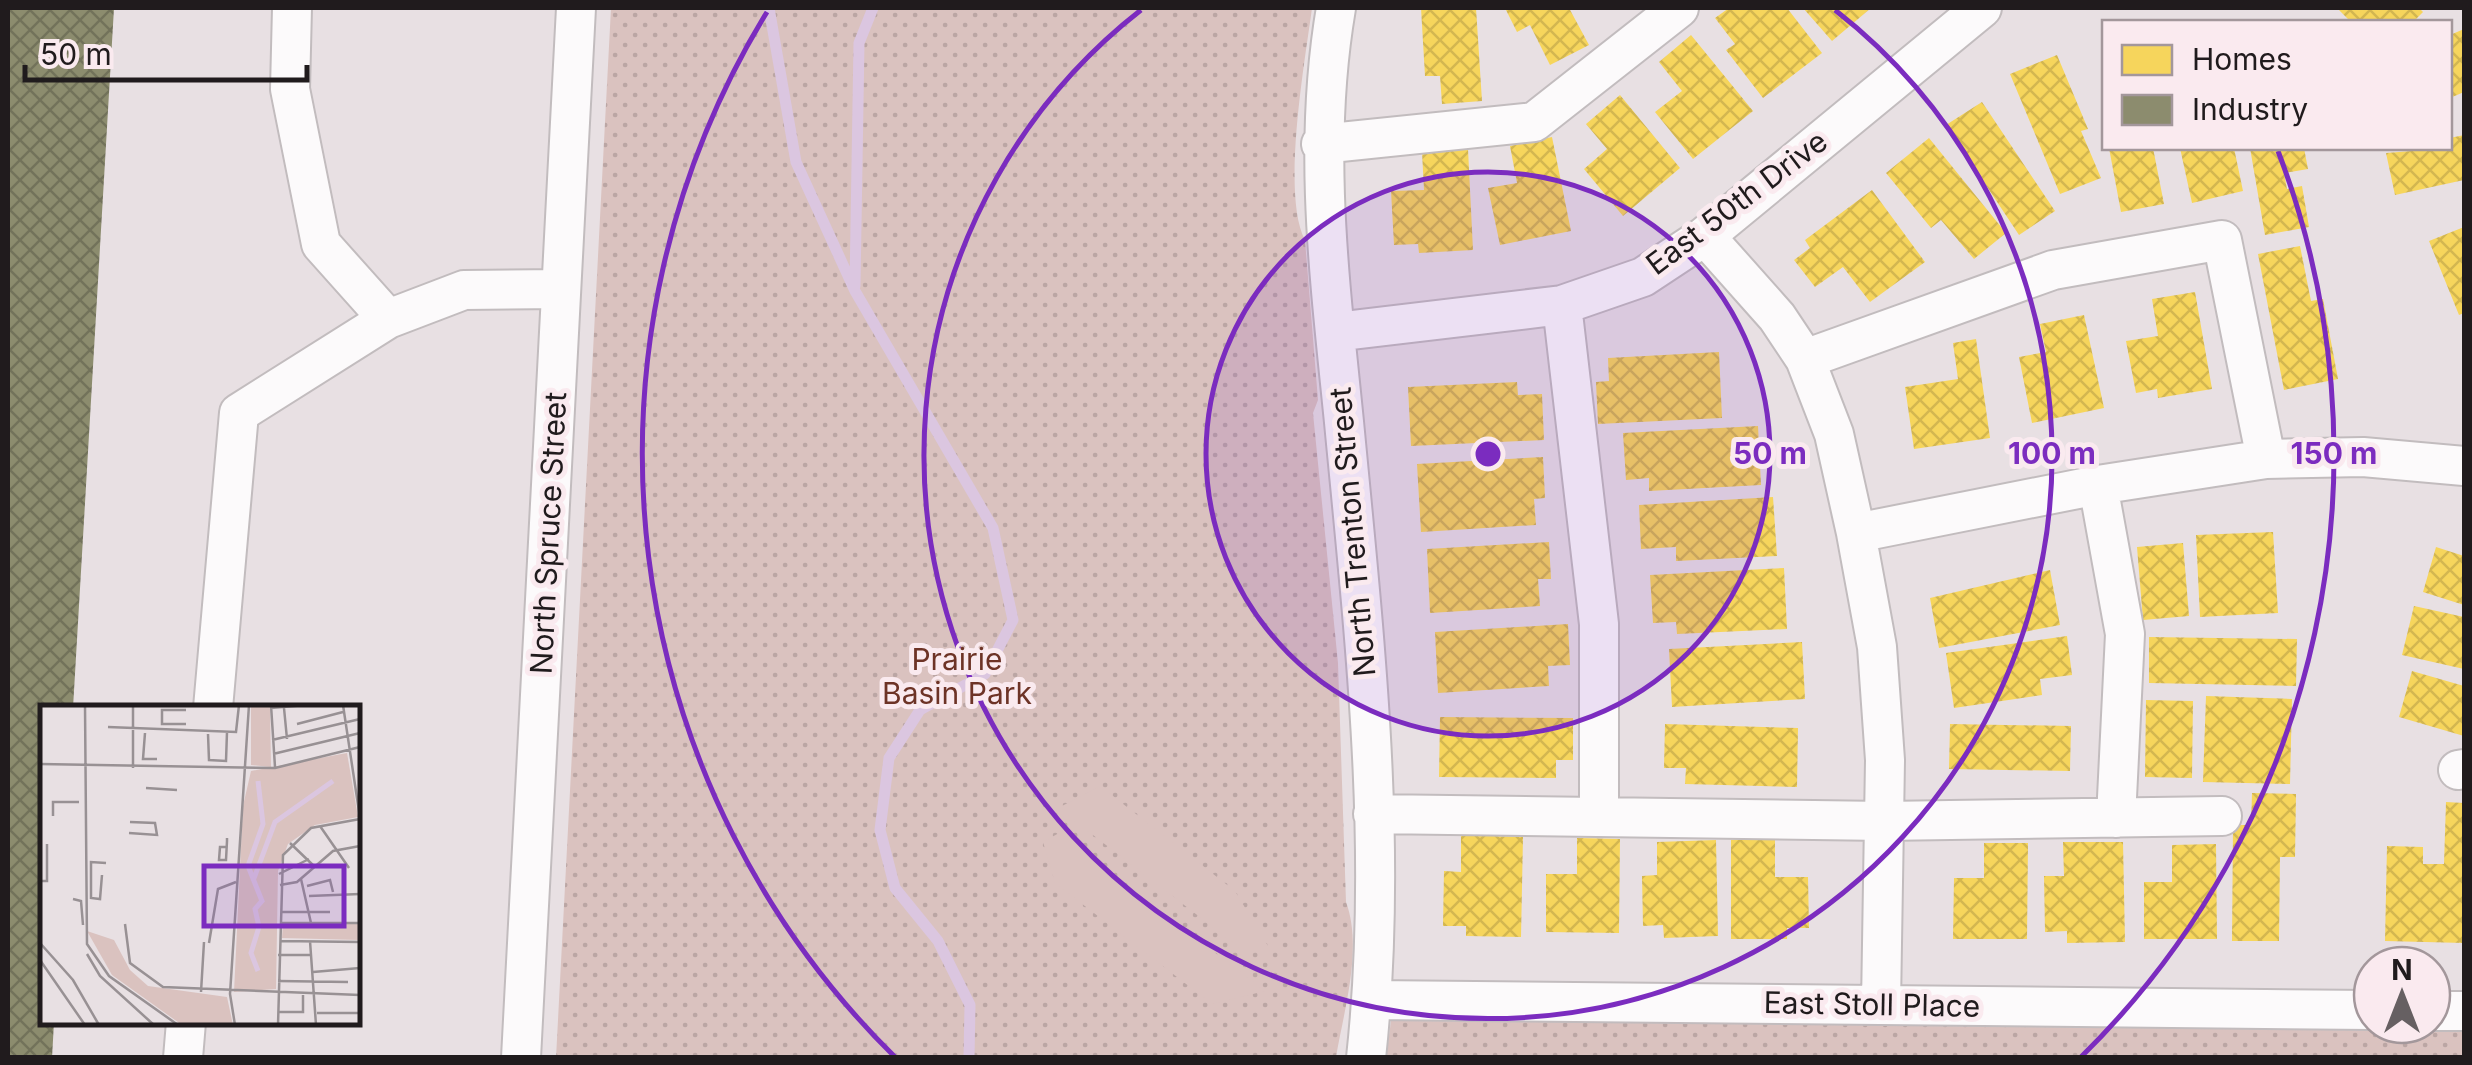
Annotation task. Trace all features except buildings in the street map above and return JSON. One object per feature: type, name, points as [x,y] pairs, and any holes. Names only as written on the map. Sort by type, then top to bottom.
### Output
[{"type":"street","points":[[292,8],[290,89],[321,244],[388,318]]},
{"type":"street","name":"North Spruce Street","points":[[521,1058],[576,8]]},
{"type":"street","name":"North Trenton Street","points":[[1336,8],[1321,144],[1367,686],[1373,814],[1372,1000],[1366,1058]]},
{"type":"street","points":[[1321,144],[1534,122],[1680,8]]},
{"type":"street","name":"East 50th Drive","points":[[1335,332],[1562,305],[1643,277],[1705,236],[1965,13]]},
{"type":"street","points":[[1705,236],[1777,317],[1804,359],[1834,434],[1876,648],[1885,760],[1881,1004]]},
{"type":"street","points":[[1804,359],[2053,270],[2222,240],[2266,459]]},
{"type":"street","points":[[213,705],[239,412],[388,318],[464,290],[562,288]]},
{"type":"street","points":[[1562,305],[1599,624],[1599,817]]},
{"type":"street","points":[[1856,534],[2098,485],[2266,459],[2363,457],[2464,466]]},
{"type":"street","points":[[2098,485],[2126,634],[2116,818]]},
{"type":"street","points":[[1373,814],[1884,821],[2222,816]]},
{"type":"street","name":"East Stoll Place","points":[[1372,1000],[2352,1010]]},
{"type":"street","points":[[183,1058],[186,1025]]},
{"type":"green space","name":"Prairie Basin Park","points":[[611,8],[1312,8],[1300,93],[1295,192],[1305,240],[1318,400],[1313,413],[1338,663],[1346,902],[1353,939],[1336,1057],[556,1058]]},
{"type":"green space","points":[[1100,786],[1235,891],[1271,951],[1244,951],[1063,812],[1062,806]]},
{"type":"green space","points":[[1059,833],[1265,991],[1212,1004],[1055,883],[1043,842]]},
{"type":"green space","points":[[1391,1021],[2352,1023],[2352,1045],[2452,1045],[2452,1023],[2464,1023],[2464,1058],[1386,1058]]},
{"type":"waterway","points":[[769,8],[796,162],[855,291],[993,528],[1013,620],[985,674],[920,710],[889,758],[880,830],[895,888],[938,941],[970,1005],[969,1058]]},
{"type":"waterway","points":[[855,286],[859,43],[873,8]]}]
